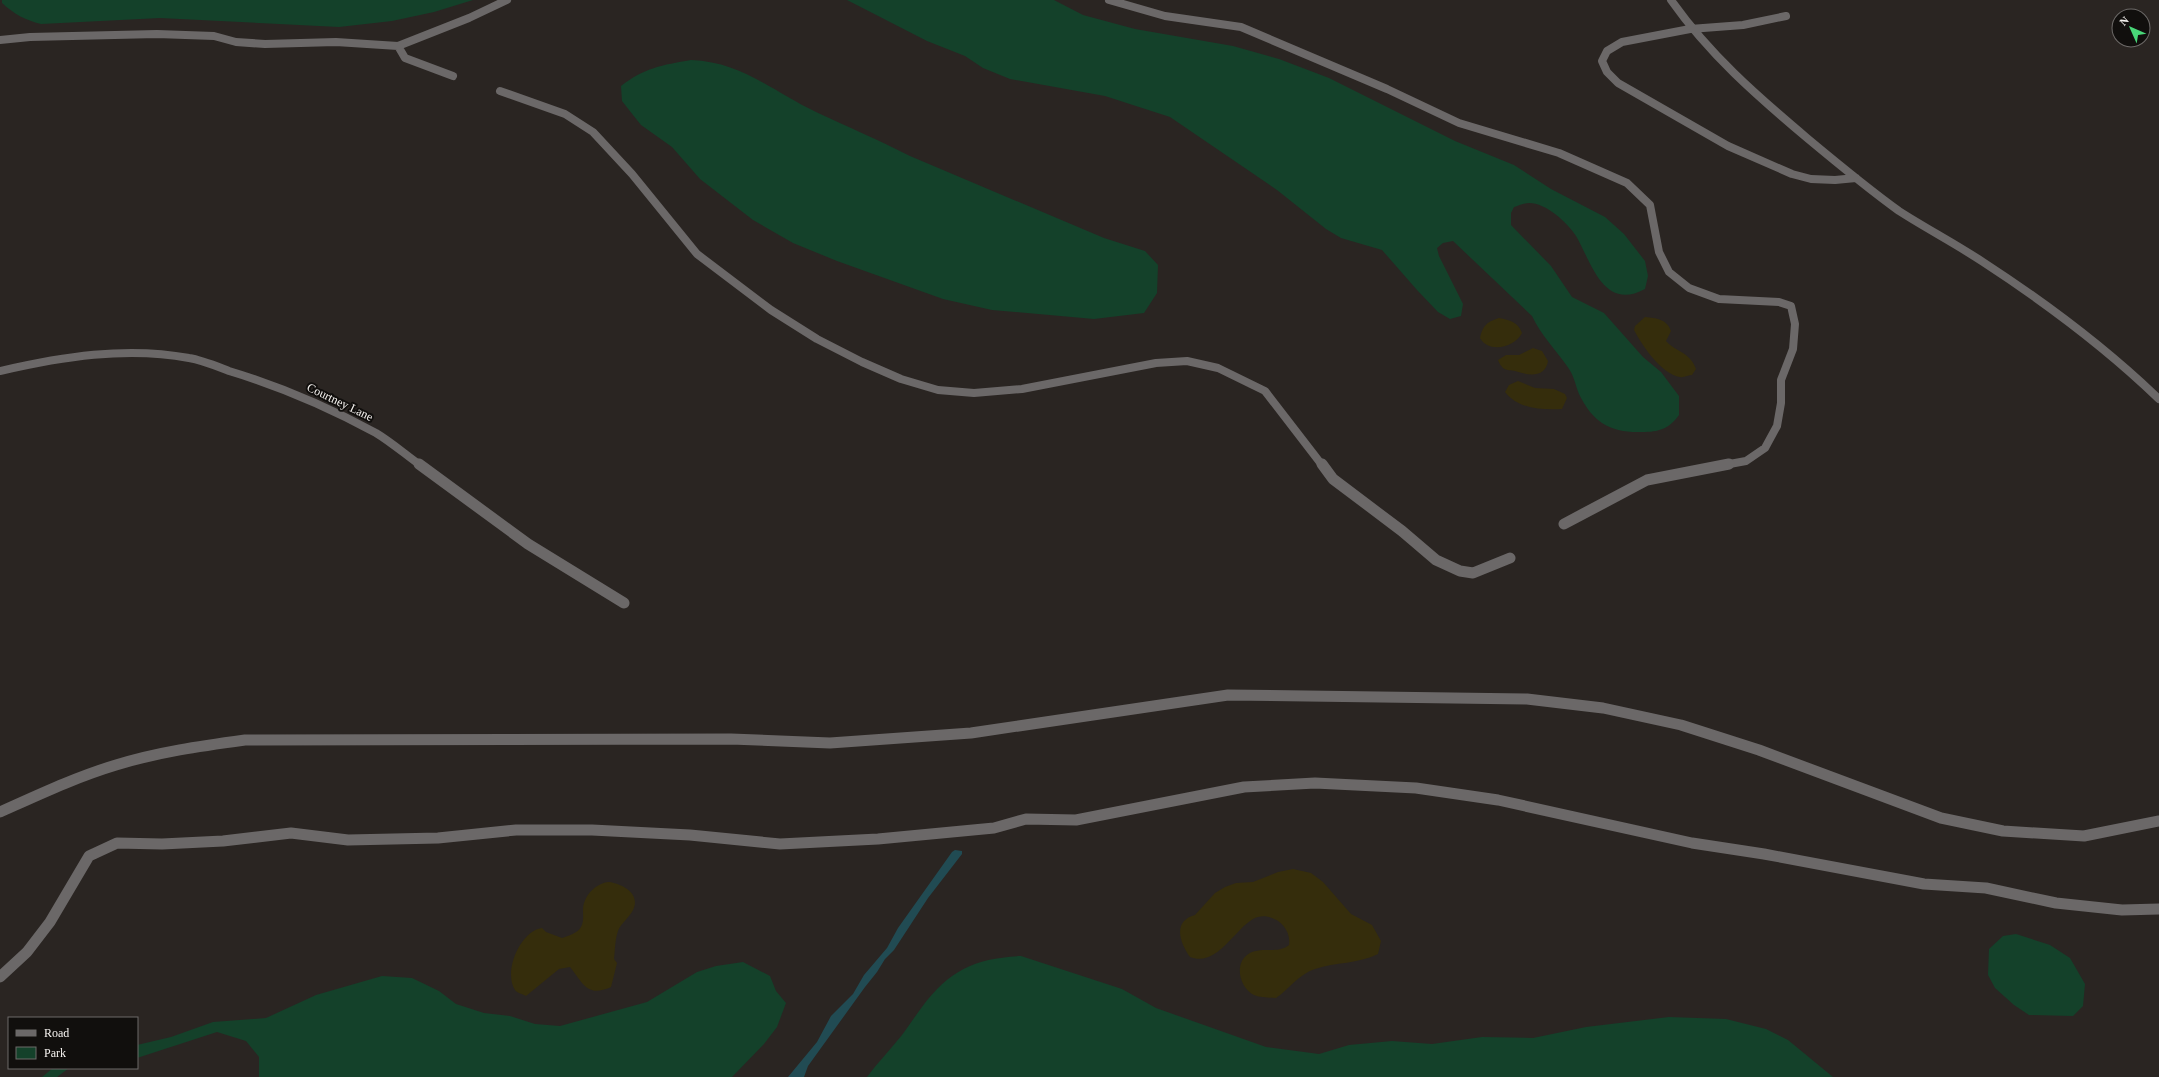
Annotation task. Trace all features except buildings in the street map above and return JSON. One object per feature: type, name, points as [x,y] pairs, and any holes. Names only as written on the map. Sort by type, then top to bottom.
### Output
[{"type":"street","points":[[0,40],[30,36],[157,34],[214,36],[236,42],[296,44],[336,42],[398,46],[469,18],[507,0]]},
{"type":"street","points":[[1109,0],[1165,16],[1241,27],[1353,74],[1459,123],[1559,153],[1627,183],[1650,205],[1659,252],[1669,272],[1689,288],[1719,299],[1753,302],[1779,302],[1791,306],[1795,324],[1793,349],[1781,380],[1781,403],[1777,426],[1765,448],[1746,461],[1647,480],[1564,524]]},
{"type":"street","points":[[1671,0],[1690,30],[1718,62],[1755,95],[1856,178],[1886,201],[2052,308],[2109,351],[2159,399]]},
{"type":"street","points":[[1786,16],[1742,25],[1690,30],[1622,42],[1607,51],[1602,61],[1607,72],[1618,83],[1748,155],[1792,174],[1811,178],[1834,180],[1856,178]]},
{"type":"street","points":[[398,46],[405,58],[453,76]]},
{"type":"street","points":[[500,91],[565,114],[593,132],[632,174],[697,254],[770,310],[817,339],[862,362],[901,379],[938,390],[974,393],[1022,389],[1156,363],[1187,361],[1218,368],[1265,392],[1333,480],[1402,531],[1436,560],[1460,571],[1473,573],[1510,558]]},
{"type":"street","name":"Courtney Lane","points":[[0,371],[45,361],[96,354],[144,354],[189,358],[259,380],[302,398],[378,434],[528,544],[624,603]]},
{"type":"street","points":[[0,812],[64,783],[133,760],[201,746],[245,740],[731,739],[830,742],[971,733],[1228,695],[1527,699],[1603,708],[1681,725],[1759,750],[1941,818],[2003,832],[2084,836],[2159,821]]},
{"type":"street","points":[[0,977],[27,952],[50,922],[89,856],[117,843],[162,844],[223,841],[291,833],[348,840],[438,838],[516,830],[592,830],[690,835],[780,844],[878,839],[994,828],[1026,819],[1076,820],[1244,787],[1315,784],[1416,788],[1498,800],[1692,843],[1764,854],[1924,884],[1986,888],[2056,903],[2122,910],[2159,909]]},
{"type":"green space","points":[[2,0],[473,0],[434,12],[392,21],[339,27],[160,18],[41,24],[30,21],[15,13],[2,3]]},
{"type":"green space","points":[[847,0],[1054,0],[1083,15],[1135,29],[1233,46],[1279,59],[1329,78],[1455,141],[1514,165],[1551,189],[1605,217],[1624,234],[1645,261],[1648,276],[1645,289],[1631,294],[1619,294],[1609,289],[1600,280],[1593,270],[1576,236],[1556,214],[1542,206],[1529,203],[1514,207],[1511,213],[1511,225],[1551,266],[1572,297],[1604,313],[1643,357],[1661,372],[1679,396],[1679,415],[1667,427],[1648,432],[1621,431],[1604,424],[1597,419],[1584,404],[1569,369],[1544,336],[1532,316],[1453,241],[1443,243],[1437,248],[1439,256],[1463,304],[1461,316],[1450,319],[1438,312],[1382,250],[1341,238],[1326,229],[1277,190],[1170,117],[1105,96],[1010,79],[983,68],[965,56],[927,41]]},
{"type":"green space","points":[[691,60],[726,66],[741,72],[816,112],[910,156],[1104,238],[1145,251],[1158,265],[1157,293],[1144,313],[1094,319],[992,310],[943,299],[837,261],[793,243],[753,220],[700,179],[672,147],[641,125],[622,101],[621,86],[629,80],[654,68]]},
{"type":"green space","points":[[2016,934],[2050,945],[2070,958],[2085,984],[2083,1006],[2073,1016],[2029,1015],[2014,1005],[1995,988],[1988,975],[1989,949],[2003,936]]},
{"type":"green space","points":[[1021,956],[1122,989],[1156,1008],[1266,1047],[1319,1054],[1349,1045],[1392,1041],[1432,1044],[1482,1037],[1533,1038],[1586,1027],[1669,1017],[1726,1019],[1766,1029],[1788,1040],[1833,1077],[867,1077],[902,1035],[932,994],[953,975],[977,963],[1005,957]]},
{"type":"green space","points":[[743,962],[770,976],[776,991],[786,1003],[777,1027],[764,1044],[732,1077],[259,1077],[259,1057],[246,1041],[217,1032],[138,1058],[138,1045],[171,1037],[213,1022],[266,1018],[316,995],[382,976],[412,978],[439,991],[456,1004],[484,1013],[510,1016],[535,1024],[560,1026],[647,1002],[697,972],[716,966]]},
{"type":"green space","points":[[52,1069],[68,1069],[57,1077],[42,1077]]},
{"type":"sand","points":[[1645,317],[1661,320],[1667,324],[1671,331],[1666,341],[1690,359],[1696,369],[1692,375],[1681,377],[1673,375],[1659,365],[1653,358],[1634,330],[1635,326]]},
{"type":"sand","points":[[1499,318],[1513,322],[1518,326],[1522,333],[1519,338],[1508,345],[1502,347],[1489,346],[1480,338],[1481,334],[1486,325]]},
{"type":"sand","points":[[1533,348],[1542,351],[1548,361],[1543,371],[1539,373],[1525,374],[1506,370],[1499,363],[1498,360],[1506,355],[1519,355]]},
{"type":"sand","points":[[1518,381],[1535,388],[1554,389],[1565,394],[1567,398],[1562,409],[1539,409],[1523,405],[1510,398],[1505,392],[1509,385]]},
{"type":"sand","points":[[1293,869],[1311,873],[1323,882],[1351,914],[1372,925],[1381,941],[1378,954],[1363,960],[1309,971],[1276,998],[1259,997],[1249,992],[1240,976],[1241,964],[1247,955],[1257,951],[1284,948],[1289,945],[1287,931],[1278,921],[1272,918],[1266,916],[1253,919],[1217,953],[1200,959],[1190,957],[1181,939],[1181,927],[1183,922],[1195,915],[1215,893],[1236,883],[1253,882],[1278,872]]},
{"type":"sand","points":[[609,882],[625,888],[633,895],[635,899],[632,913],[621,925],[617,934],[614,959],[617,963],[611,987],[603,990],[591,990],[582,983],[570,967],[559,969],[526,996],[516,991],[512,982],[512,963],[521,944],[527,936],[542,928],[546,932],[562,938],[575,933],[582,925],[584,904],[588,895],[595,887]]},
{"type":"water","points":[[955,850],[962,851],[962,854],[928,898],[894,950],[885,959],[808,1066],[804,1077],[788,1077],[817,1042],[831,1016],[853,994],[864,975],[887,948],[898,928],[952,852]]}]
